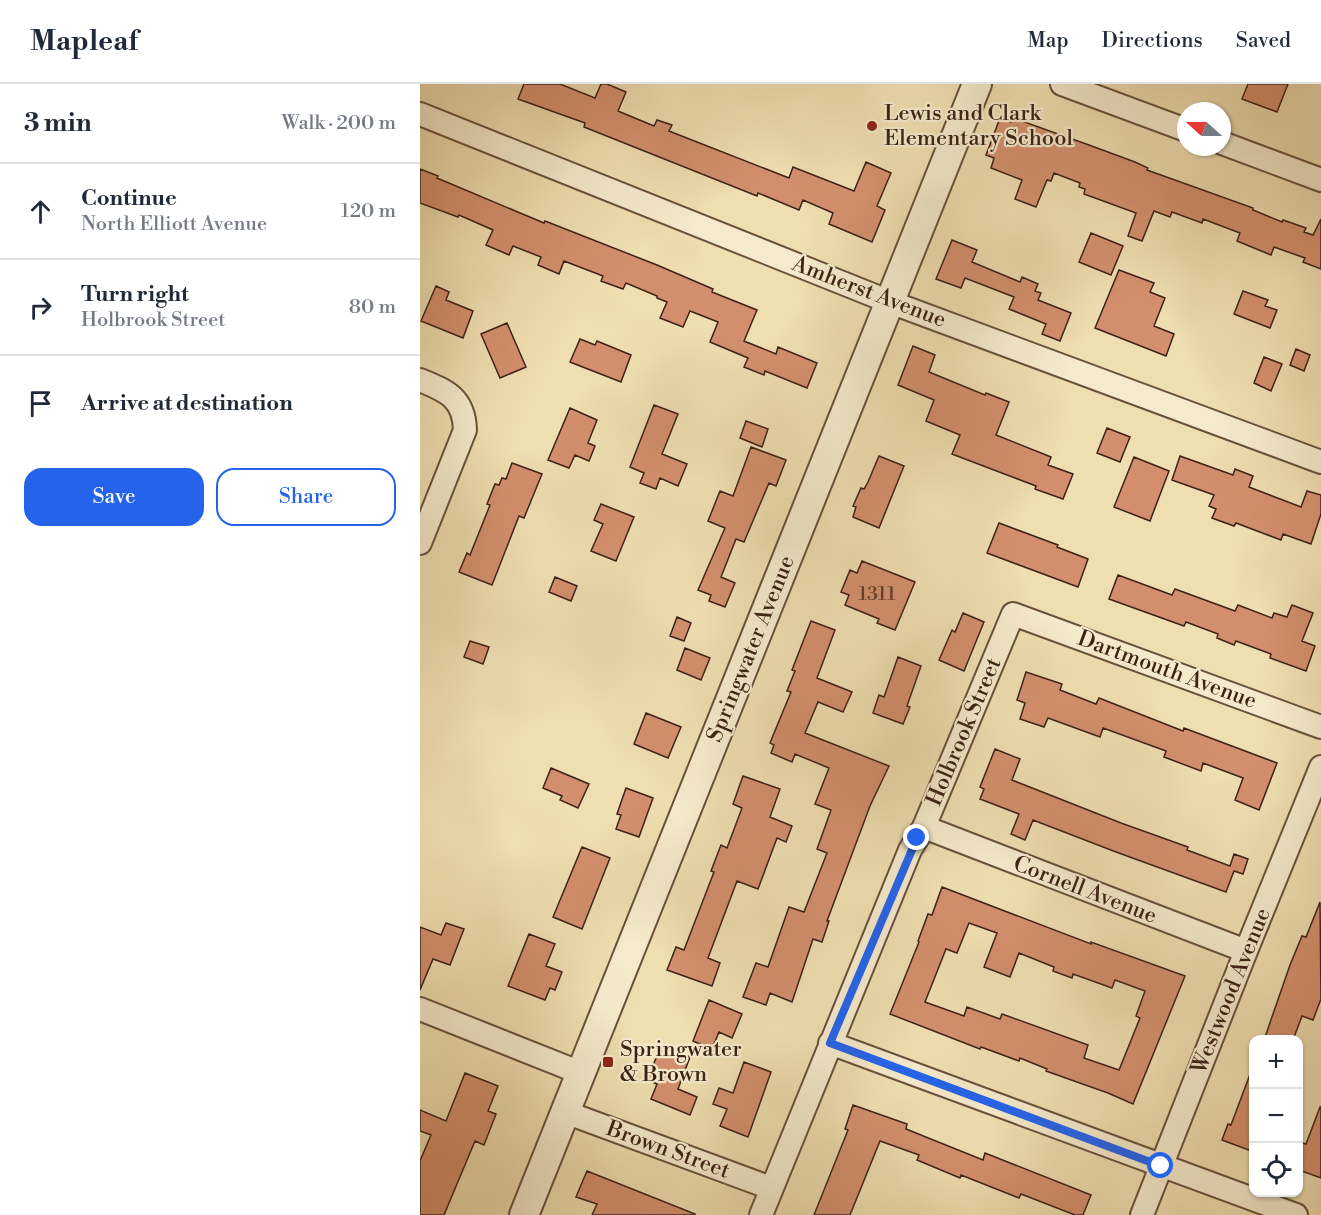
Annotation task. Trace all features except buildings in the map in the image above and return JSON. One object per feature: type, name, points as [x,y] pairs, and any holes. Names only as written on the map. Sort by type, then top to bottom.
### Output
[{"type":"street","name":"Springwater Avenue","points":[[524,1215],[977,84]]},
{"type":"street","points":[[1062,84],[1177,127]]},
{"type":"street","name":"Amherst Avenue","points":[[420,114],[890,302],[1321,462]]},
{"type":"street","points":[[1231,146],[1321,180]]},
{"type":"street","points":[[420,380],[443,389],[453,398],[464,415],[465,430],[420,543]]},
{"type":"street","name":"Dartmouth Avenue","points":[[1013,614],[1321,727]]},
{"type":"street","name":"Holbrook Street","points":[[761,1215],[910,850],[924,827],[1013,614]]},
{"type":"street","name":"Westwood Avenue","points":[[1142,1215],[1246,951],[1314,804],[1321,767]]},
{"type":"street","name":"Cornell Avenue","points":[[924,827],[1246,951]]},
{"type":"street","points":[[420,1009],[581,1073]]},
{"type":"street","points":[[830,1043],[1296,1215]]},
{"type":"street","name":"Brown Street","points":[[565,1112],[771,1188]]},
{"type":"place","name":"Lewis and Clark Elementary School","points":[[872,126]]},
{"type":"place","name":"Springwater & Brown","points":[[608,1062]]},
{"type":"route","points":[[917,838],[830,1043],[1161,1166]]}]
